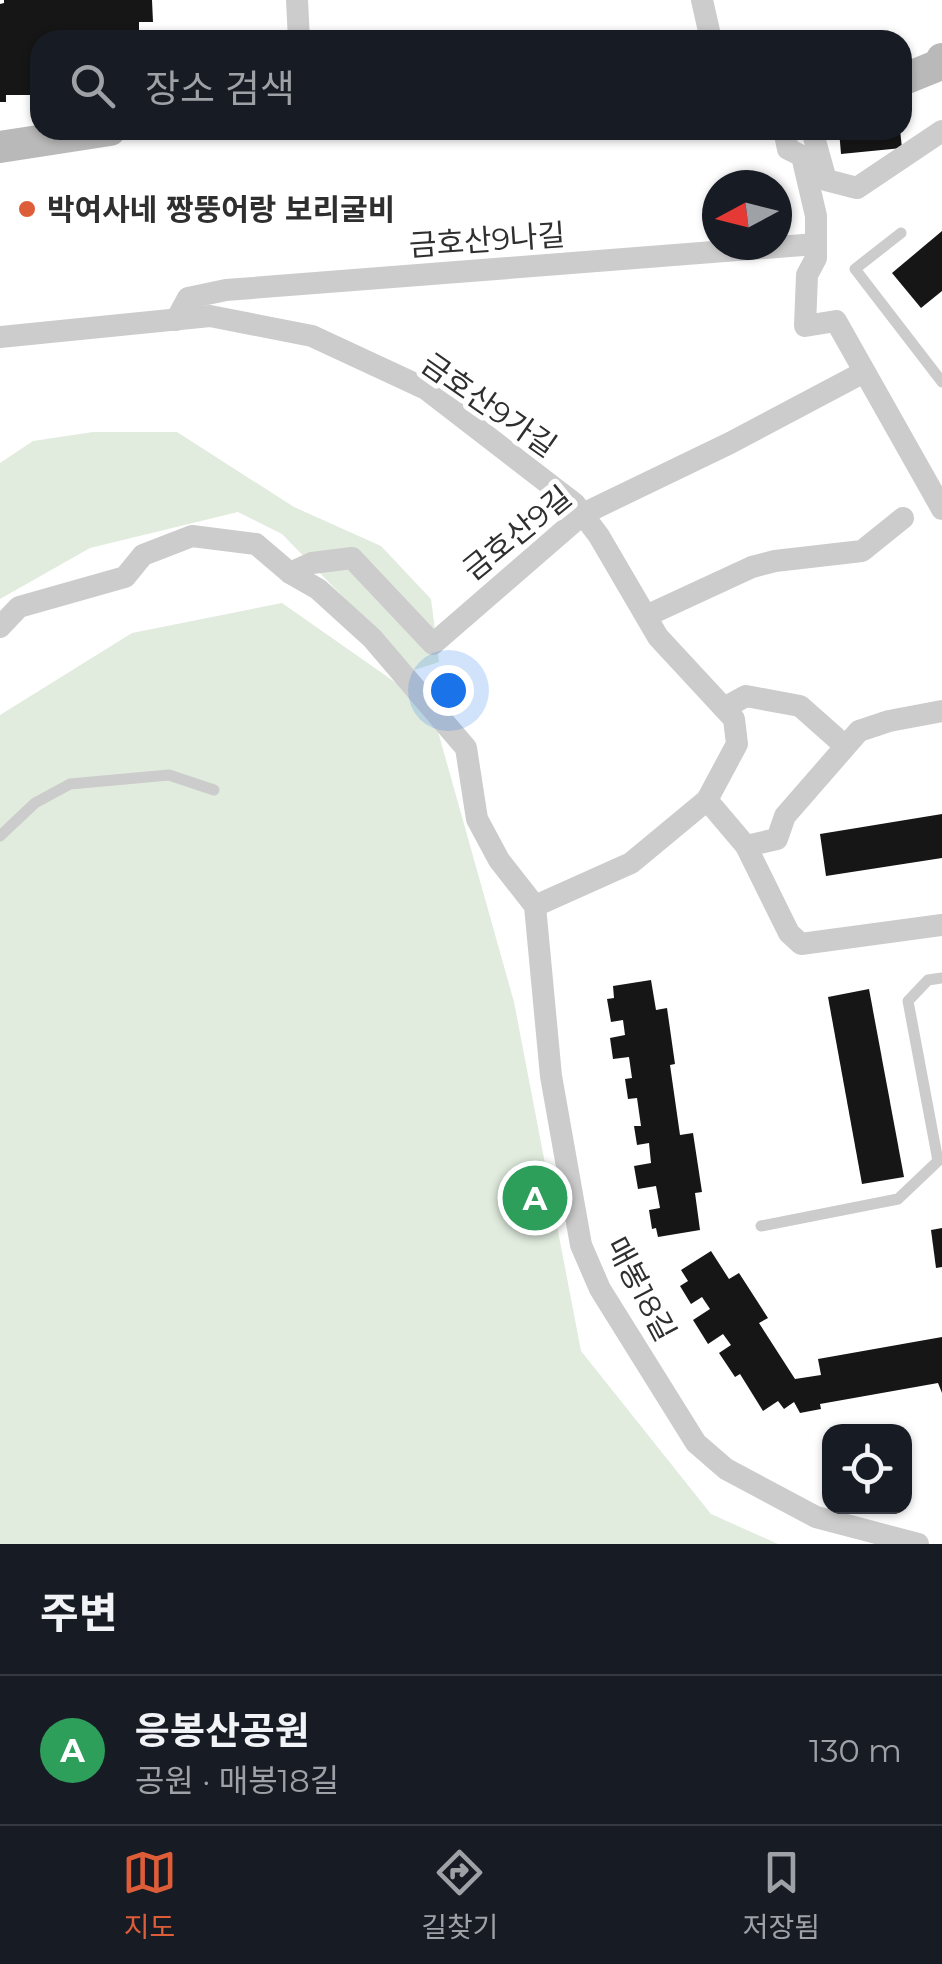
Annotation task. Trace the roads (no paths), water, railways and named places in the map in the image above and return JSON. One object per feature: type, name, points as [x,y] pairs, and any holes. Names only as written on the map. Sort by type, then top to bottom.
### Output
[{"type":"street","points":[[296,0],[298,30]]},
{"type":"street","points":[[702,0],[709,30]]},
{"type":"street","points":[[912,76],[939,65],[942,59]]},
{"type":"street","points":[[813,140],[826,180],[857,188],[942,131]]},
{"type":"street","points":[[0,147],[45,140]]},
{"type":"street","points":[[786,140],[788,149],[802,156],[816,216],[816,258],[807,275],[805,326],[836,322],[942,509]]},
{"type":"street","name":"금호산9나길","points":[[176,320],[188,298],[226,290],[816,244]]},
{"type":"street","name":"금호산9가길","points":[[0,338],[210,316],[312,336],[426,389],[575,504],[658,637],[724,708]]},
{"type":"street","name":"금호산9길","points":[[290,573],[312,563],[352,558],[433,644],[582,514],[730,443],[864,372]]},
{"type":"street","points":[[646,616],[752,567],[862,552],[902,518]]},
{"type":"street","points":[[0,627],[19,607],[126,577],[143,555],[192,536],[256,544],[290,573],[318,589],[372,638],[466,748],[477,818],[499,860],[535,906],[632,863],[707,800],[736,744],[734,719],[724,708],[746,696],[800,706],[844,746]]},
{"type":"street","points":[[746,846],[778,839],[784,816],[859,730],[942,710]]},
{"type":"street","points":[[707,800],[746,846],[789,933],[801,944],[942,925]]},
{"type":"street","name":"매봉18길","points":[[535,906],[551,1076],[581,1245],[600,1289],[696,1443],[726,1469],[816,1518],[918,1544]]},
{"type":"lane","points":[[901,233],[855,269],[942,382]]},
{"type":"lane","points":[[0,836],[35,804],[70,784],[169,775],[214,790]]},
{"type":"lane","points":[[761,1226],[898,1200],[938,1161],[908,1000],[928,980],[942,978]]},
{"type":"place","name":"박여사네 짱뚱어랑 보리굴비","points":[[27,209]]},
{"type":"place","name":"응봉산공원","points":[[535,1198]]}]
